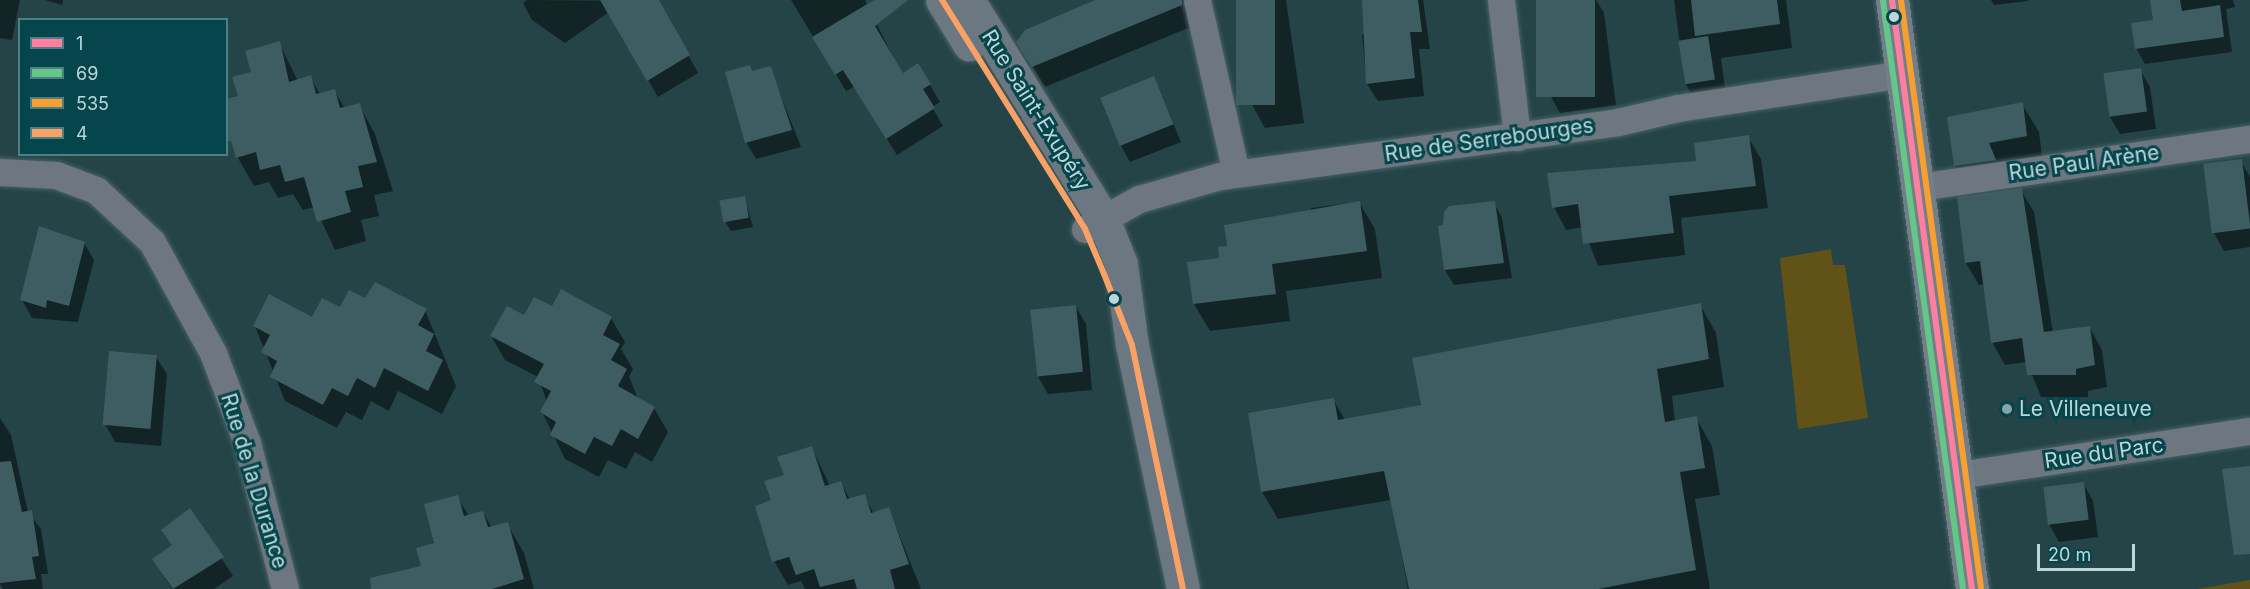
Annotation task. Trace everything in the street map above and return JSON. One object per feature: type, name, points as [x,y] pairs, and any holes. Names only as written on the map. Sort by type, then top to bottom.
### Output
[{"type":"main road","name":"Rue Saint-Exupéry","points":[[942,0],[1094,224]]},
{"type":"main road","name":"Rue Saint-Exupéry","points":[[968,0],[1094,224]]},
{"type":"main road","points":[[1892,0],[1972,589]]},
{"type":"main road","points":[[1094,224],[1121,264],[1132,345],[1183,589]]},
{"type":"street","points":[[1197,0],[1236,173]]},
{"type":"street","points":[[1501,0],[1517,137]]},
{"type":"street","name":"Rue de Serrebourges","points":[[1094,224],[1173,186],[1236,173],[1517,137],[1678,108],[1902,74]]},
{"type":"street","name":"Rue Paul Arène","points":[[1919,187],[2250,140]]},
{"type":"street","name":"Rue de la Durance","points":[[0,172],[56,176],[96,190],[152,242],[213,353],[246,443],[285,589]]},
{"type":"street","name":"Rue du Parc","points":[[1958,474],[2250,431]]},
{"type":"shaded area","points":[[1831,249],[1833,265],[1845,265],[1868,418],[1798,429],[1780,258]]},
{"type":"shaded area","points":[[2250,580],[2250,589],[2197,589]]},
{"type":"building","points":[[600,0],[659,0],[690,55],[647,81]]},
{"type":"building","points":[[874,0],[908,0],[875,26],[903,73],[918,63],[931,84],[923,89],[935,108],[886,139],[843,70],[835,75],[812,37]]},
{"type":"building","points":[[1095,0],[1182,0],[1182,5],[1032,67],[1016,42],[1025,30]]},
{"type":"building","points":[[1236,0],[1275,0],[1275,105],[1236,105]]},
{"type":"building","points":[[1362,0],[1418,0],[1422,32],[1410,32],[1415,78],[1366,84]]},
{"type":"building","points":[[1536,0],[1595,0],[1595,97],[1536,97]]},
{"type":"building","points":[[1691,0],[1777,0],[1780,24],[1695,36]]},
{"type":"building","points":[[2150,0],[2180,0],[2182,11],[2220,5],[2224,37],[2135,49],[2131,23],[2153,20]]},
{"type":"building","points":[[1708,36],[1715,79],[1685,84],[1678,41]]},
{"type":"building","points":[[280,41],[289,82],[311,75],[316,94],[335,89],[340,108],[360,103],[377,162],[358,166],[363,187],[345,191],[351,212],[317,222],[304,177],[285,182],[280,165],[260,170],[256,152],[236,158],[231,141],[228,142],[228,98],[238,96],[232,77],[251,72],[245,51]]},
{"type":"building","points":[[750,65],[752,71],[771,66],[792,130],[745,143],[725,72]]},
{"type":"building","points":[[2141,68],[2147,112],[2109,117],[2103,73]]},
{"type":"building","points":[[1154,76],[1173,124],[1120,146],[1100,98]]},
{"type":"building","points":[[2023,102],[2027,136],[1989,143],[1996,160],[1954,166],[1947,117]]},
{"type":"building","points":[[1749,135],[1756,186],[1669,196],[1674,233],[1583,244],[1578,204],[1552,208],[1547,173],[1696,161],[1694,143]]},
{"type":"building","points":[[2242,159],[2250,229],[2212,233],[2203,164]]},
{"type":"building","points":[[2022,188],[2044,332],[2090,326],[2095,365],[2076,369],[2076,375],[2027,375],[2022,338],[1991,343],[1980,261],[1965,263],[1957,197]]},
{"type":"building","points":[[745,196],[749,218],[723,222],[719,201]]},
{"type":"building","points":[[1360,201],[1367,251],[1272,264],[1276,294],[1193,304],[1187,262],[1219,258],[1218,247],[1227,246],[1224,225]]},
{"type":"building","points":[[1495,201],[1504,263],[1444,270],[1438,226],[1443,225],[1444,212],[1449,206]]},
{"type":"building","points":[[39,226],[85,242],[69,306],[47,300],[46,308],[20,300]]},
{"type":"building","points":[[375,282],[427,309],[418,325],[434,334],[426,351],[443,360],[428,391],[384,368],[375,388],[357,378],[348,396],[332,388],[323,405],[270,377],[277,361],[261,352],[270,335],[253,326],[269,294],[312,317],[322,298],[340,307],[349,290],[365,298]]},
{"type":"building","points":[[561,289],[612,317],[603,335],[620,344],[611,360],[627,369],[618,386],[655,407],[638,439],[621,429],[612,446],[594,437],[585,454],[550,435],[556,422],[540,412],[551,391],[534,382],[544,364],[490,336],[507,306],[524,315],[534,297],[552,306]]},
{"type":"building","points":[[1701,303],[1709,359],[1657,369],[1665,422],[1697,416],[1705,468],[1680,472],[1696,570],[1598,589],[1409,589],[1384,471],[1261,492],[1248,413],[1334,398],[1338,420],[1421,405],[1412,358]]},
{"type":"building","points":[[1076,305],[1083,372],[1037,376],[1030,310]]},
{"type":"building","points":[[109,351],[157,355],[150,429],[103,425]]},
{"type":"building","points":[[812,446],[825,486],[841,481],[847,499],[865,494],[871,513],[889,507],[909,564],[890,570],[895,589],[857,589],[854,579],[820,587],[814,569],[796,575],[789,557],[772,562],[755,506],[771,500],[764,481],[784,475],[777,457]]},
{"type":"building","points":[[11,461],[22,512],[32,510],[39,556],[32,557],[36,579],[0,583],[0,462]]},
{"type":"building","points":[[2250,466],[2250,554],[2234,555],[2222,469]]},
{"type":"building","points":[[2084,482],[2089,520],[2048,525],[2043,487]]},
{"type":"building","points":[[458,495],[464,516],[483,511],[488,527],[508,522],[524,579],[492,589],[371,589],[370,578],[421,566],[416,548],[434,543],[424,504]]},
{"type":"building","points":[[190,508],[224,557],[173,589],[152,559],[172,545],[161,530]]},
{"type":"transit line","name":"4","points":[[942,0],[1085,229],[1104,274],[1132,345],[1183,589]]},
{"type":"transit line","name":"1","points":[[1892,0],[1972,589]]},
{"type":"transit line","name":"535","points":[[1901,0],[1981,588]]},
{"type":"transit line","name":"69","points":[[1883,1],[1963,589]]},
{"type":"place","name":"Le Villeneuve","points":[[2007,409]]}]
